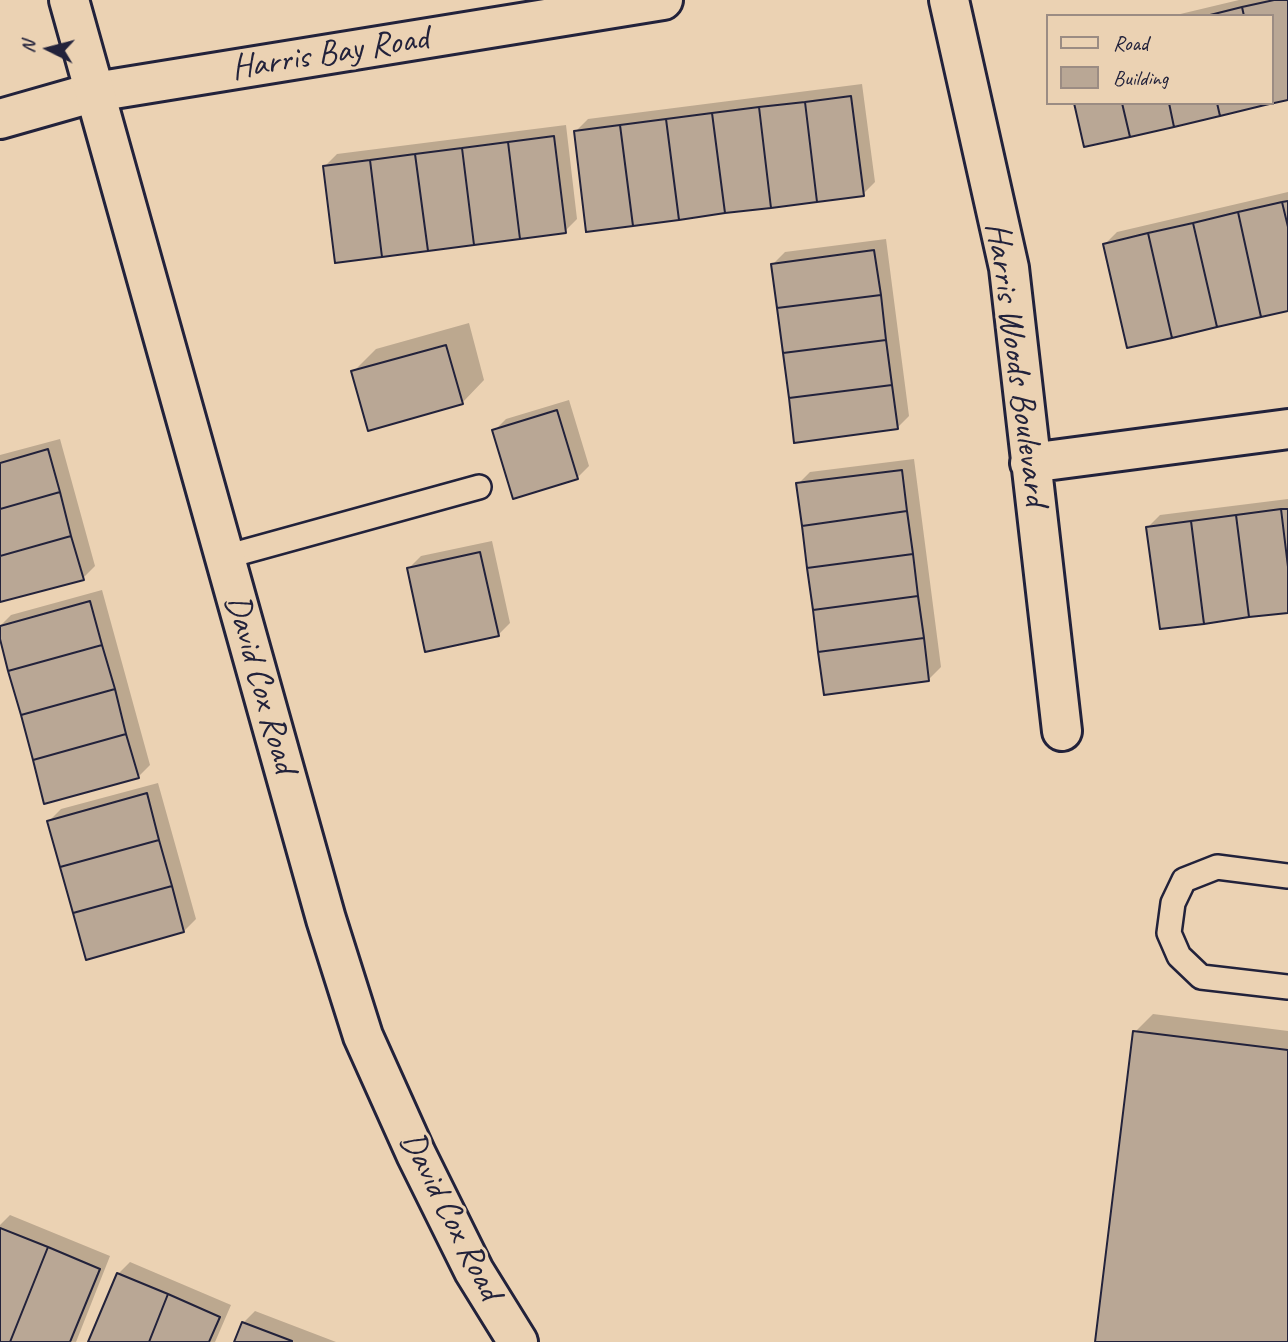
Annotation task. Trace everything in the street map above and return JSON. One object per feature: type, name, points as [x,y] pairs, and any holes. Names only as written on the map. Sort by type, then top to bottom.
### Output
[{"type":"street","name":"David Cox Road","points":[[69,0],[326,919],[363,1036],[416,1154],[474,1271],[518,1342]]},
{"type":"street","name":"Harris Bay Road","points":[[0,119],[95,92],[663,0]]},
{"type":"street","name":"Harris Woods Boulevard","points":[[949,0],[1009,268],[1062,731]]},
{"type":"street","points":[[1030,463],[1288,429]]},
{"type":"lane","points":[[225,557],[479,487]]},
{"type":"lane","points":[[1288,876],[1217,867],[1184,880],[1173,903],[1169,933],[1179,956],[1201,977],[1288,987]]},
{"type":"building","points":[[1274,0],[1288,0],[1288,100],[1274,103],[1274,14],[1244,14],[1242,7]]},
{"type":"building","points":[[1242,7],[1244,14],[1214,14]]},
{"type":"building","points":[[851,96],[864,196],[817,202],[805,102]]},
{"type":"building","points":[[805,102],[817,202],[771,208],[759,107]]},
{"type":"building","points":[[1074,105],[1122,105],[1130,137],[1084,147]]},
{"type":"building","points":[[1122,105],[1169,105],[1174,127],[1130,137]]},
{"type":"building","points":[[1169,105],[1217,105],[1220,116],[1174,127]]},
{"type":"building","points":[[1217,105],[1265,105],[1220,116]]},
{"type":"building","points":[[759,107],[771,208],[725,213],[712,113]]},
{"type":"building","points":[[712,113],[725,213],[679,220],[666,119]]},
{"type":"building","points":[[666,119],[679,220],[633,226],[620,125]]},
{"type":"building","points":[[620,125],[633,226],[586,232],[574,131]]},
{"type":"building","points":[[554,136],[566,233],[520,239],[508,142]]},
{"type":"building","points":[[508,142],[520,239],[474,245],[462,148]]},
{"type":"building","points":[[462,148],[474,245],[428,251],[415,154]]},
{"type":"building","points":[[415,154],[428,251],[382,257],[370,160]]},
{"type":"building","points":[[370,160],[382,257],[335,263],[323,166]]},
{"type":"building","points":[[1288,201],[1288,227],[1282,202]]},
{"type":"building","points":[[1282,202],[1288,227],[1288,311],[1261,317],[1238,212]]},
{"type":"building","points":[[1238,212],[1261,317],[1217,327],[1193,223]]},
{"type":"building","points":[[1193,223],[1217,327],[1172,338],[1148,233]]},
{"type":"building","points":[[1148,233],[1172,338],[1127,348],[1103,244]]},
{"type":"building","points":[[874,250],[881,295],[777,308],[771,264]]},
{"type":"building","points":[[881,295],[886,340],[783,353],[777,308]]},
{"type":"building","points":[[886,340],[892,385],[789,398],[783,353]]},
{"type":"building","points":[[446,345],[463,404],[368,431],[351,371]]},
{"type":"building","points":[[892,385],[898,429],[794,443],[789,398]]},
{"type":"building","points":[[557,410],[578,479],[513,499],[492,430]]},
{"type":"building","points":[[48,449],[60,492],[0,509],[0,463]]},
{"type":"building","points":[[902,470],[907,511],[802,526],[796,483]]},
{"type":"building","points":[[60,492],[71,536],[0,556],[0,509]]},
{"type":"building","points":[[1281,509],[1288,567],[1288,613],[1249,617],[1236,515]]},
{"type":"building","points":[[1281,509],[1288,509],[1288,567]]},
{"type":"building","points":[[907,511],[913,554],[807,568],[802,526]]},
{"type":"building","points":[[1236,515],[1249,617],[1204,624],[1191,521]]},
{"type":"building","points":[[1191,521],[1204,624],[1160,629],[1146,527]]},
{"type":"building","points":[[71,536],[84,580],[0,602],[0,556]]},
{"type":"building","points":[[480,552],[499,636],[425,652],[407,568]]},
{"type":"building","points":[[913,554],[918,596],[813,610],[807,568]]},
{"type":"building","points":[[918,596],[924,638],[818,652],[813,610]]},
{"type":"building","points":[[90,601],[102,645],[8,671],[0,639],[0,626]]},
{"type":"building","points":[[924,638],[929,681],[824,695],[818,652]]},
{"type":"building","points":[[102,645],[115,689],[21,715],[8,671]]},
{"type":"building","points":[[115,689],[126,734],[33,760],[21,715]]},
{"type":"building","points":[[126,734],[139,778],[44,804],[33,760]]},
{"type":"building","points":[[147,793],[159,840],[60,867],[47,821]]},
{"type":"building","points":[[159,840],[172,886],[73,913],[60,867]]},
{"type":"building","points":[[172,886],[184,932],[86,960],[73,913]]},
{"type":"building","points":[[1133,1031],[1288,1050],[1288,1342],[1095,1342]]},
{"type":"building","points":[[0,1228],[48,1247],[10,1342],[0,1342]]},
{"type":"building","points":[[48,1247],[100,1269],[70,1342],[10,1342]]},
{"type":"building","points":[[117,1273],[168,1294],[149,1342],[88,1342]]},
{"type":"building","points":[[168,1294],[220,1317],[209,1342],[149,1342]]},
{"type":"building","points":[[242,1322],[292,1341],[292,1342],[234,1342]]}]
